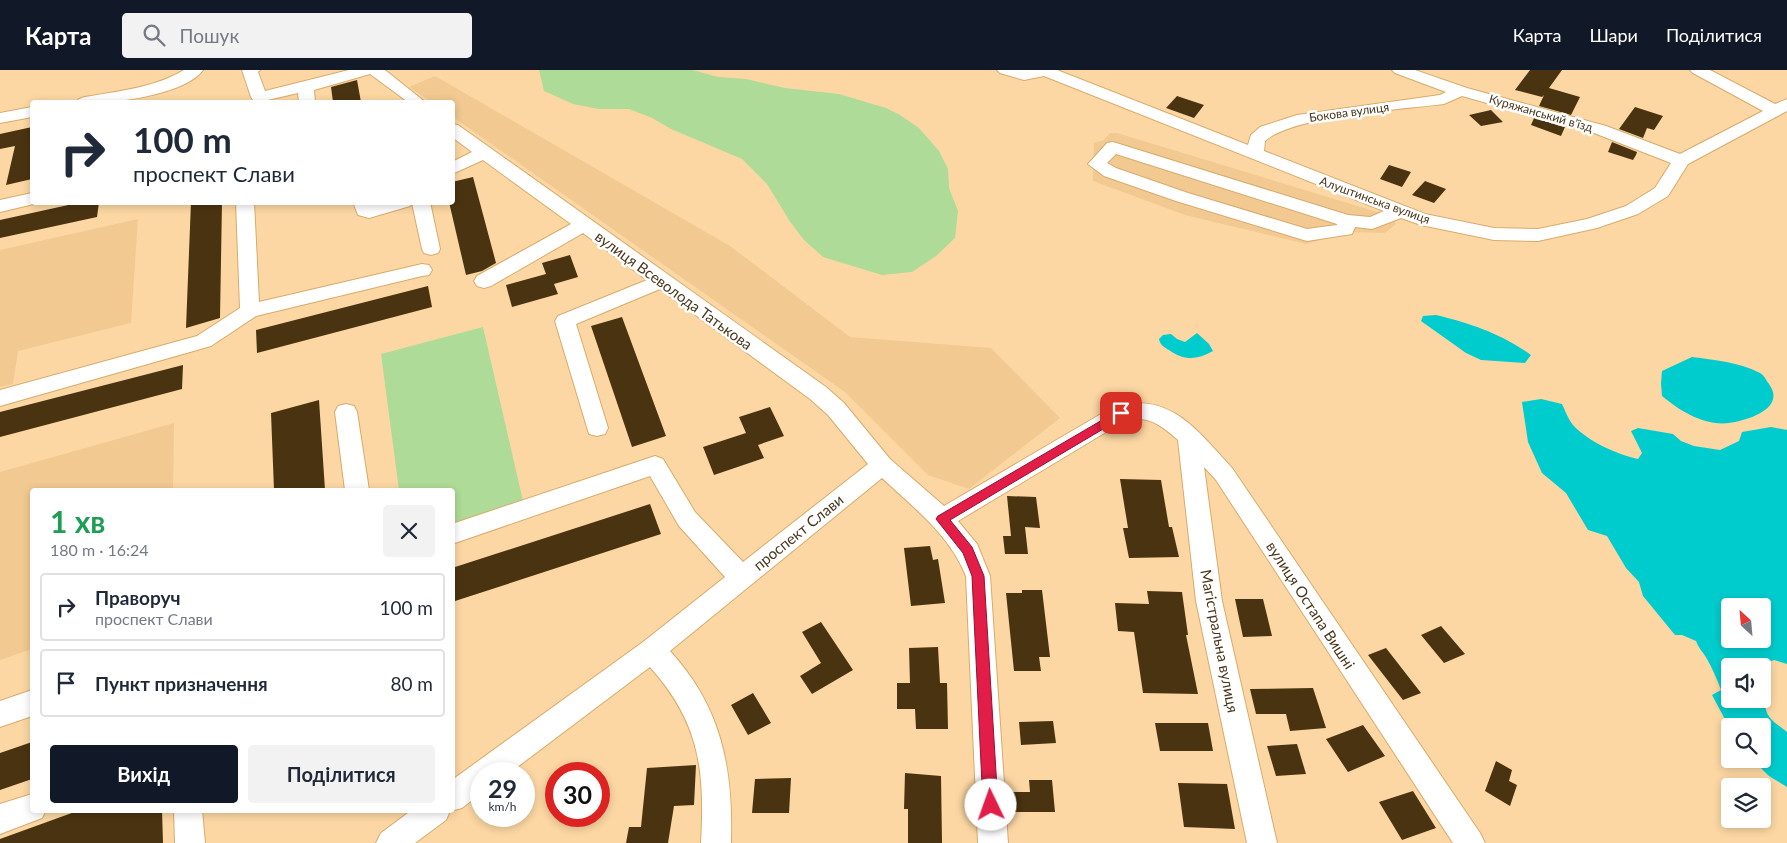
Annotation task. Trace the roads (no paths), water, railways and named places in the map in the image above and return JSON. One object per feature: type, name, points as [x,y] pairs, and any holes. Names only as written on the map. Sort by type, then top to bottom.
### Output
[{"type":"street","points":[[96,100],[148,91],[174,83],[195,70]]},
{"type":"street","points":[[252,70],[250,70],[259,97],[307,95],[366,70]]},
{"type":"street","points":[[375,70],[415,100]]},
{"type":"street","name":"Алуштинська вулиця","points":[[1004,70],[1021,76],[1036,75],[1044,70],[1401,211],[1421,218],[1494,234],[1538,235],[1591,224],[1632,210],[1662,192],[1681,161],[1781,107]]},
{"type":"street","name":"Куряжанський в’їзд","points":[[1400,70],[1460,91],[1543,112],[1647,145],[1681,161]]},
{"type":"street","points":[[1698,70],[1781,107]]},
{"type":"street","name":"Бокова вулиця","points":[[1255,154],[1257,139],[1266,131],[1303,118],[1444,99],[1460,91]]},
{"type":"street","points":[[0,118],[30,112]]},
{"type":"street","name":"вулиця Всеволода Татькова","points":[[455,131],[818,393],[836,409],[882,465]]},
{"type":"street","points":[[1347,221],[1345,230],[1307,235],[1173,194],[1110,172],[1097,164],[1113,148],[1347,221],[1372,223],[1401,211]]},
{"type":"street","points":[[455,167],[483,153]]},
{"type":"street","points":[[0,206],[30,199]]},
{"type":"street","points":[[244,205],[250,310]]},
{"type":"street","points":[[363,205],[364,211],[369,212],[394,205]]},
{"type":"street","points":[[422,205],[432,249]]},
{"type":"street","points":[[484,281],[583,225]]},
{"type":"street","points":[[0,398],[204,341],[250,310],[422,270]]},
{"type":"street","points":[[597,428],[564,321],[662,281]]},
{"type":"street","name":"вулиця Остапа Вишні","points":[[942,519],[1121,413],[1143,410],[1159,414],[1189,436],[1224,474],[1470,843]]},
{"type":"street","points":[[346,412],[357,488]]},
{"type":"street","name":"Магістральна вулиця","points":[[1189,436],[1209,601],[1262,843]]},
{"type":"street","points":[[882,465],[942,519],[968,551],[978,576],[993,843]]},
{"type":"street","name":"проспект Слави","points":[[501,762],[652,650],[882,465]]},
{"type":"street","points":[[455,533],[655,466],[687,520],[741,577]]},
{"type":"street","points":[[652,650],[671,669],[688,692],[701,717],[711,746],[717,777],[719,810],[716,843]]},
{"type":"street","points":[[0,714],[30,704]]},
{"type":"street","points":[[455,796],[470,784]]},
{"type":"street","points":[[0,819],[30,809]]},
{"type":"street","points":[[188,813],[190,843]]},
{"type":"street","points":[[391,843],[432,813]]},
{"type":"water","points":[[1436,315],[1485,330],[1531,355],[1525,363],[1481,360],[1466,353],[1421,321],[1423,316]]},
{"type":"water","points":[[1197,333],[1209,344],[1213,351],[1196,358],[1185,358],[1175,354],[1164,347],[1159,339],[1163,335],[1171,334],[1185,342]]},
{"type":"water","points":[[1692,357],[1735,364],[1760,373],[1769,384],[1773,393],[1773,400],[1769,407],[1745,420],[1720,423],[1702,420],[1677,407],[1662,396],[1662,371]]},
{"type":"water","points":[[1541,399],[1562,404],[1573,425],[1595,442],[1612,451],[1638,459],[1642,453],[1631,431],[1638,428],[1673,434],[1681,441],[1694,446],[1720,450],[1739,441],[1742,432],[1771,427],[1787,430],[1787,664],[1774,660],[1771,661],[1771,658],[1721,658],[1721,690],[1709,662],[1696,641],[1682,635],[1675,635],[1643,596],[1639,582],[1626,568],[1607,536],[1588,530],[1566,493],[1542,473],[1528,442],[1522,402]]},
{"type":"water","points":[[1721,690],[1721,708],[1766,708],[1770,718],[1724,718],[1712,695]]},
{"type":"water","points":[[1771,719],[1787,732],[1787,787],[1769,776],[1761,768],[1771,768]]}]
